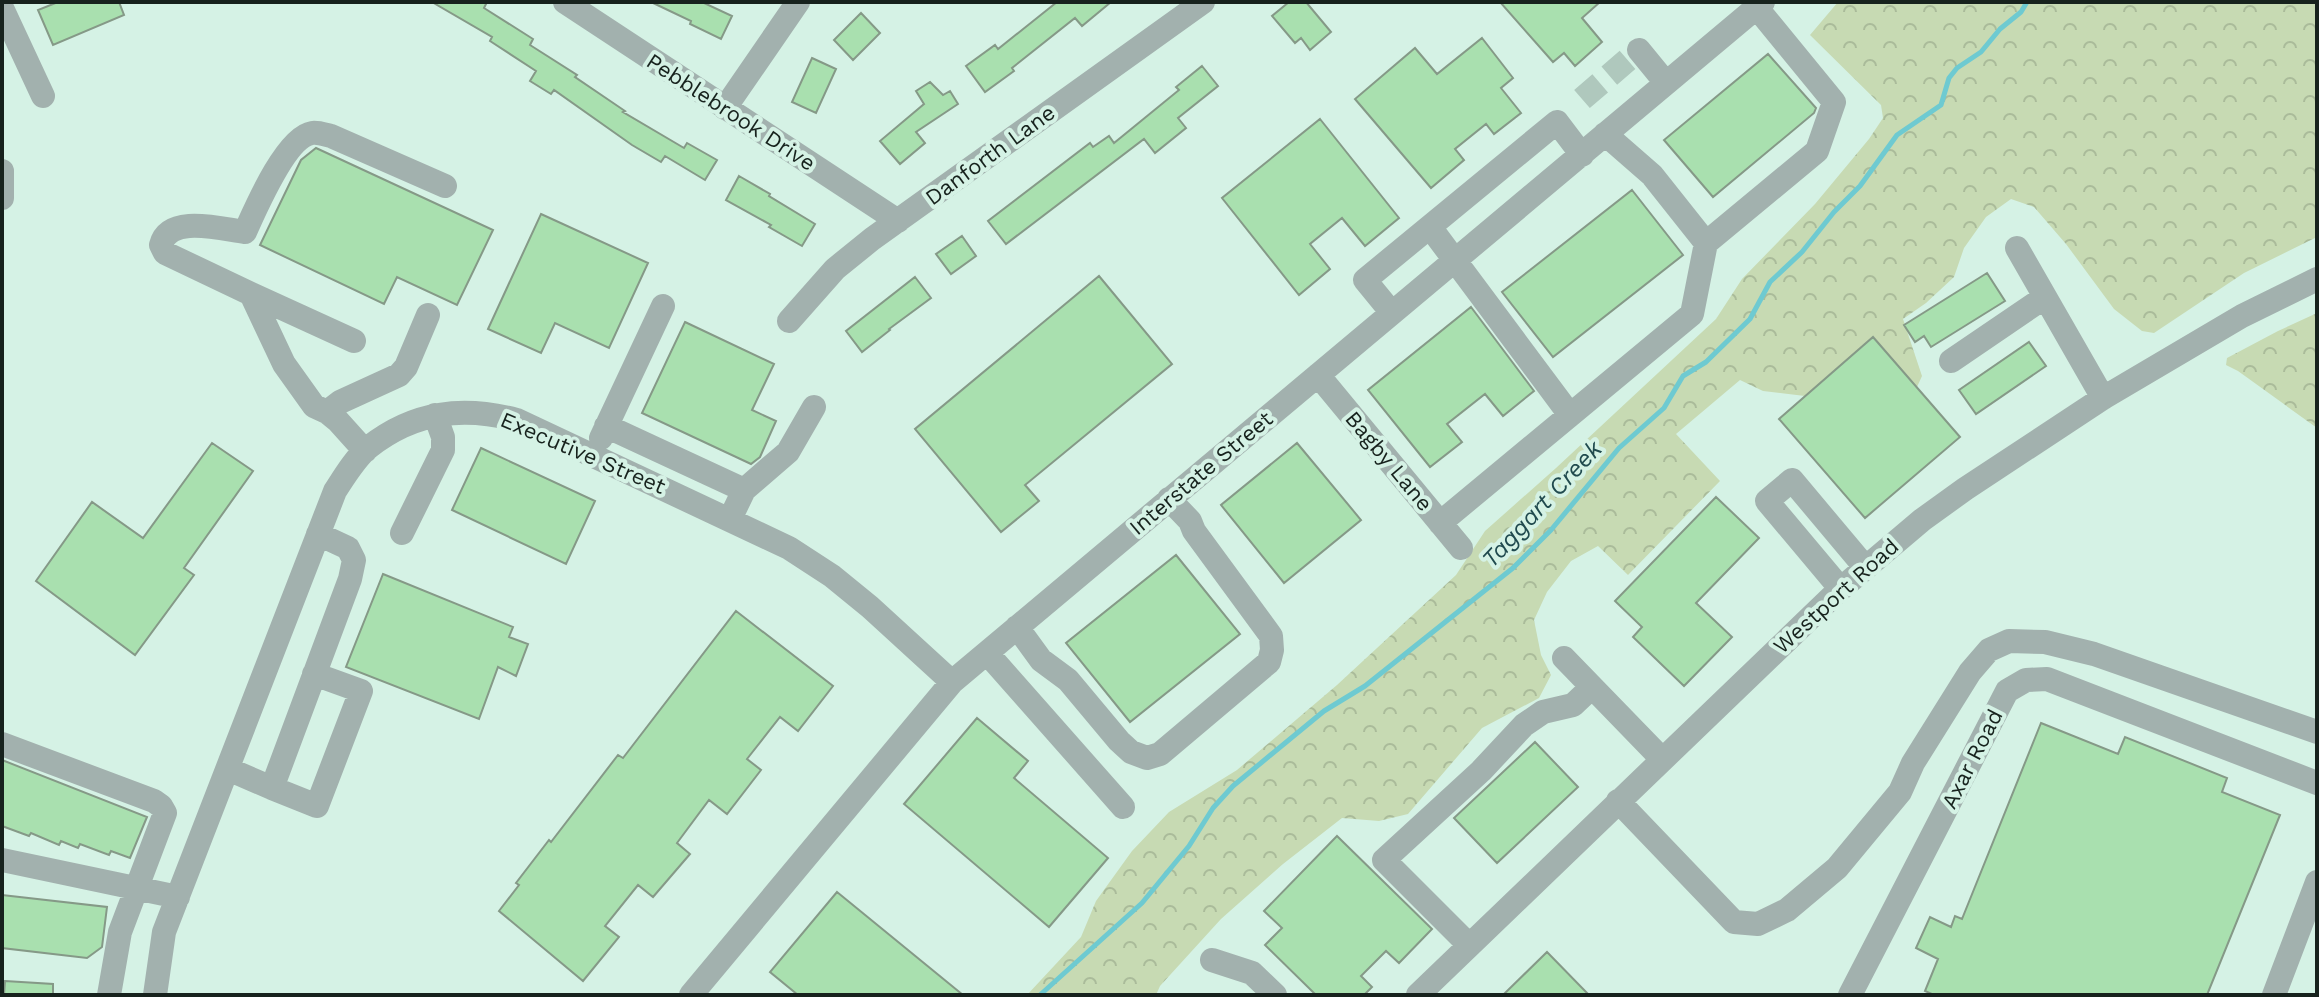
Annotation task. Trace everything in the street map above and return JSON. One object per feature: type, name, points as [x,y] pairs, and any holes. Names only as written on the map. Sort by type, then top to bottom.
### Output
[{"type":"street","name":"Pebblebrook Drive","points":[[565,2],[898,221]]},
{"type":"street","points":[[725,108],[798,2]]},
{"type":"street","name":"Danforth Lane","points":[[789,321],[835,269],[1203,2]]},
{"type":"street","points":[[1440,523],[1692,314],[1706,243],[1817,151],[1834,102],[1760,5]]},
{"type":"street","name":"Interstate Street","points":[[706,990],[952,682],[1760,5]]},
{"type":"street","points":[[2,8],[43,96]]},
{"type":"street","points":[[1639,50],[1666,83]]},
{"type":"street","points":[[1392,313],[1365,280],[1557,122],[1582,155]]},
{"type":"street","points":[[354,341],[165,253],[161,245],[163,239],[176,228],[192,225],[245,232],[279,165],[301,138],[312,133],[331,136],[445,186]]},
{"type":"street","points":[[1605,134],[1652,175],[1706,243]]},
{"type":"street","points":[[2,171],[2,198]]},
{"type":"street","points":[[1493,174],[1520,206]]},
{"type":"street","points":[[1430,227],[1570,415]]},
{"type":"street","points":[[2017,248],[2103,398]]},
{"type":"street","name":"Westport Road","points":[[1418,995],[1840,588],[1922,520],[2103,398],[2242,316],[2317,279]]},
{"type":"street","points":[[251,294],[284,364],[314,406],[327,412],[365,451]]},
{"type":"street","points":[[1951,361],[2045,297]]},
{"type":"street","points":[[593,455],[663,306]]},
{"type":"street","points":[[327,412],[340,402],[399,375],[406,367],[428,315]]},
{"type":"street","name":"Bagby Lane","points":[[1318,375],[1461,548]]},
{"type":"street","points":[[730,519],[744,490],[788,452],[814,407]]},
{"type":"street","name":"Executive Street","points":[[155,995],[164,932],[335,491],[365,451],[395,430],[435,415],[462,412],[490,413],[538,429],[789,548],[832,576],[888,622],[952,682]]},
{"type":"street","points":[[402,533],[443,450],[443,437],[435,415]]},
{"type":"street","points":[[606,426],[744,490]]},
{"type":"street","points":[[1840,588],[1767,501],[1792,480],[1865,567]]},
{"type":"street","points":[[1017,627],[1041,660],[1068,680],[1131,752],[1147,758],[1160,754],[1269,662],[1272,650],[1271,636],[1194,531],[1190,521],[1169,499]]},
{"type":"street","points":[[272,788],[350,579],[354,560],[348,548],[318,534]]},
{"type":"street","points":[[1618,801],[1734,922],[1758,924],[1787,910],[1837,868],[1900,792],[1913,763],[1970,672],[1989,650],[2009,641],[2045,642],[2094,654],[2317,732]]},
{"type":"street","points":[[987,653],[1123,807]]},
{"type":"street","points":[[1564,658],[1662,759]]},
{"type":"street","points":[[228,769],[317,806],[361,691],[314,674]]},
{"type":"street","name":"Axar Road","points":[[1850,995],[2007,691],[2026,680],[2047,679],[2317,783]]},
{"type":"street","points":[[1469,945],[1384,860],[1481,771],[1524,725],[1543,712],[1573,705],[1592,687]]},
{"type":"street","points":[[2,744],[154,801],[165,813],[120,932],[109,995]]},
{"type":"street","points":[[2,860],[178,897]]},
{"type":"street","points":[[2274,995],[2317,882]]},
{"type":"street","points":[[1212,960],[1252,973],[1275,995]]},
{"type":"green space","points":[[1838,2],[2317,2],[2317,237],[2244,273],[2154,333],[2142,331],[2114,309],[2034,207],[2011,199],[1986,217],[1964,248],[1954,277],[1903,319],[1922,376],[1917,387],[1873,338],[1805,396],[1763,391],[1740,380],[1676,434],[1720,481],[1628,575],[1598,546],[1571,561],[1547,592],[1534,620],[1541,655],[1551,675],[1539,698],[1482,728],[1408,814],[1379,821],[1342,818],[1283,864],[1221,919],[1160,986],[1156,995],[1027,995],[1081,937],[1096,901],[1132,851],[1169,812],[1237,770],[1337,685],[1456,575],[1485,531],[1716,319],[1742,279],[1815,204],[1869,139],[1883,118],[1881,105],[1810,35]]},
{"type":"green space","points":[[2317,313],[2317,428],[2226,365],[2227,358]]},
{"type":"building","points":[[58,2],[119,2],[124,15],[53,45],[38,10]]},
{"type":"building","points":[[432,2],[487,2],[484,8],[533,39],[530,45],[577,75],[575,77],[623,112],[684,148],[687,143],[717,160],[705,180],[665,156],[661,162],[554,90],[551,94],[530,81],[536,71],[490,41],[492,37]]},
{"type":"building","points":[[651,2],[702,2],[732,16],[721,39]]},
{"type":"building","points":[[1057,2],[1111,2],[1082,26],[1075,18],[985,92],[966,66],[995,45],[998,49]]},
{"type":"building","points":[[1289,2],[1306,2],[1331,32],[1310,50],[1301,38],[1295,43],[1272,16]]},
{"type":"building","points":[[1500,2],[1600,2],[1582,18],[1602,42],[1575,66],[1564,53],[1553,62]]},
{"type":"building","points":[[861,13],[880,33],[853,60],[834,40]]},
{"type":"building","points":[[1482,38],[1513,78],[1501,88],[1521,113],[1494,134],[1486,124],[1455,149],[1464,160],[1431,188],[1355,99],[1415,48],[1437,74]]},
{"type":"building","points":[[1768,54],[1816,108],[1814,113],[1713,197],[1664,140]]},
{"type":"building","points":[[812,58],[836,69],[816,113],[792,102]]},
{"type":"building","points":[[1202,66],[1218,86],[1178,118],[1186,128],[1155,153],[1144,139],[1006,244],[988,221],[1090,143],[1093,147],[1109,136],[1114,143],[1179,90],[1176,87]]},
{"type":"building","points":[[930,82],[943,95],[950,91],[958,104],[916,132],[925,143],[900,164],[880,141],[924,104],[916,91]]},
{"type":"building","points":[[1320,119],[1399,218],[1365,246],[1342,218],[1310,244],[1330,269],[1299,295],[1222,198]]},
{"type":"building","points":[[316,148],[493,230],[457,305],[397,277],[384,304],[260,245],[301,160]]},
{"type":"building","points":[[739,176],[815,224],[802,246],[726,200]]},
{"type":"building","points":[[1632,190],[1683,255],[1553,357],[1502,292]]},
{"type":"building","points":[[541,214],[648,263],[609,348],[555,323],[541,353],[488,329]]},
{"type":"building","points":[[962,236],[976,256],[951,274],[936,254]]},
{"type":"building","points":[[1987,273],[2005,301],[1931,347],[1924,336],[1915,342],[1904,325]]},
{"type":"building","points":[[1099,276],[1172,364],[1025,485],[1039,501],[1001,532],[915,429]]},
{"type":"building","points":[[915,277],[931,298],[862,352],[846,331]]},
{"type":"building","points":[[1471,307],[1534,391],[1503,416],[1485,394],[1447,424],[1462,442],[1430,467],[1368,390]]},
{"type":"building","points":[[685,322],[774,364],[752,410],[776,421],[760,457],[751,464],[642,413]]},
{"type":"building","points":[[1873,337],[1960,437],[1865,518],[1779,419]]},
{"type":"building","points":[[2029,342],[2046,366],[1976,414],[1959,390]]},
{"type":"building","points":[[212,443],[253,471],[184,568],[194,575],[135,655],[36,581],[92,502],[143,538]]},
{"type":"building","points":[[1297,443],[1361,520],[1284,583],[1221,505]]},
{"type":"building","points":[[481,448],[595,501],[566,564],[452,510]]},
{"type":"building","points":[[1716,497],[1759,538],[1696,603],[1732,637],[1684,686],[1633,637],[1642,627],[1615,601]]},
{"type":"building","points":[[1176,555],[1240,634],[1130,722],[1066,643]]},
{"type":"building","points":[[383,574],[513,627],[509,637],[528,644],[516,676],[498,667],[479,719],[346,667]]},
{"type":"building","points":[[736,611],[833,686],[798,731],[780,717],[747,759],[761,770],[727,814],[709,800],[677,843],[690,854],[653,897],[638,885],[605,926],[619,937],[583,981],[499,911],[549,840],[551,842],[618,755],[623,758]]},
{"type":"building","points":[[977,718],[1028,761],[1014,778],[1108,858],[1049,927],[904,804]]},
{"type":"building","points":[[2041,723],[2118,754],[2125,737],[2227,778],[2222,792],[2280,815],[2207,995],[1934,995],[1925,991],[1938,959],[1916,948],[1930,917],[1951,927],[1955,916],[1962,919]]},
{"type":"building","points":[[1535,742],[1578,787],[1497,863],[1454,818]]},
{"type":"building","points":[[2,760],[147,817],[130,858],[111,851],[109,855],[80,844],[78,848],[61,841],[59,845],[31,833],[29,836],[2,826]]},
{"type":"building","points":[[1337,836],[1432,929],[1399,963],[1386,951],[1361,976],[1372,987],[1364,995],[1316,995],[1265,945],[1282,928],[1264,911]]},
{"type":"building","points":[[837,892],[963,995],[798,995],[770,972]]},
{"type":"building","points":[[2,895],[107,907],[102,947],[87,958],[2,948]]},
{"type":"building","points":[[1547,952],[1589,995],[1503,995]]},
{"type":"building","points":[[5,981],[53,984],[53,995],[4,995]]},
{"type":"waterway","name":"Taggart Creek","points":[[1040,995],[1142,903],[1233,786],[1324,711],[1365,686],[1513,568],[1551,530],[1619,448],[1664,408],[1683,376],[1706,362],[1750,319],[1770,282],[1802,252],[1860,186],[1897,135],[1941,105],[1949,78],[1957,68],[1981,52],[2027,2]]},
{"type":"tunnel","points":[[1582,99],[1639,50]]}]
